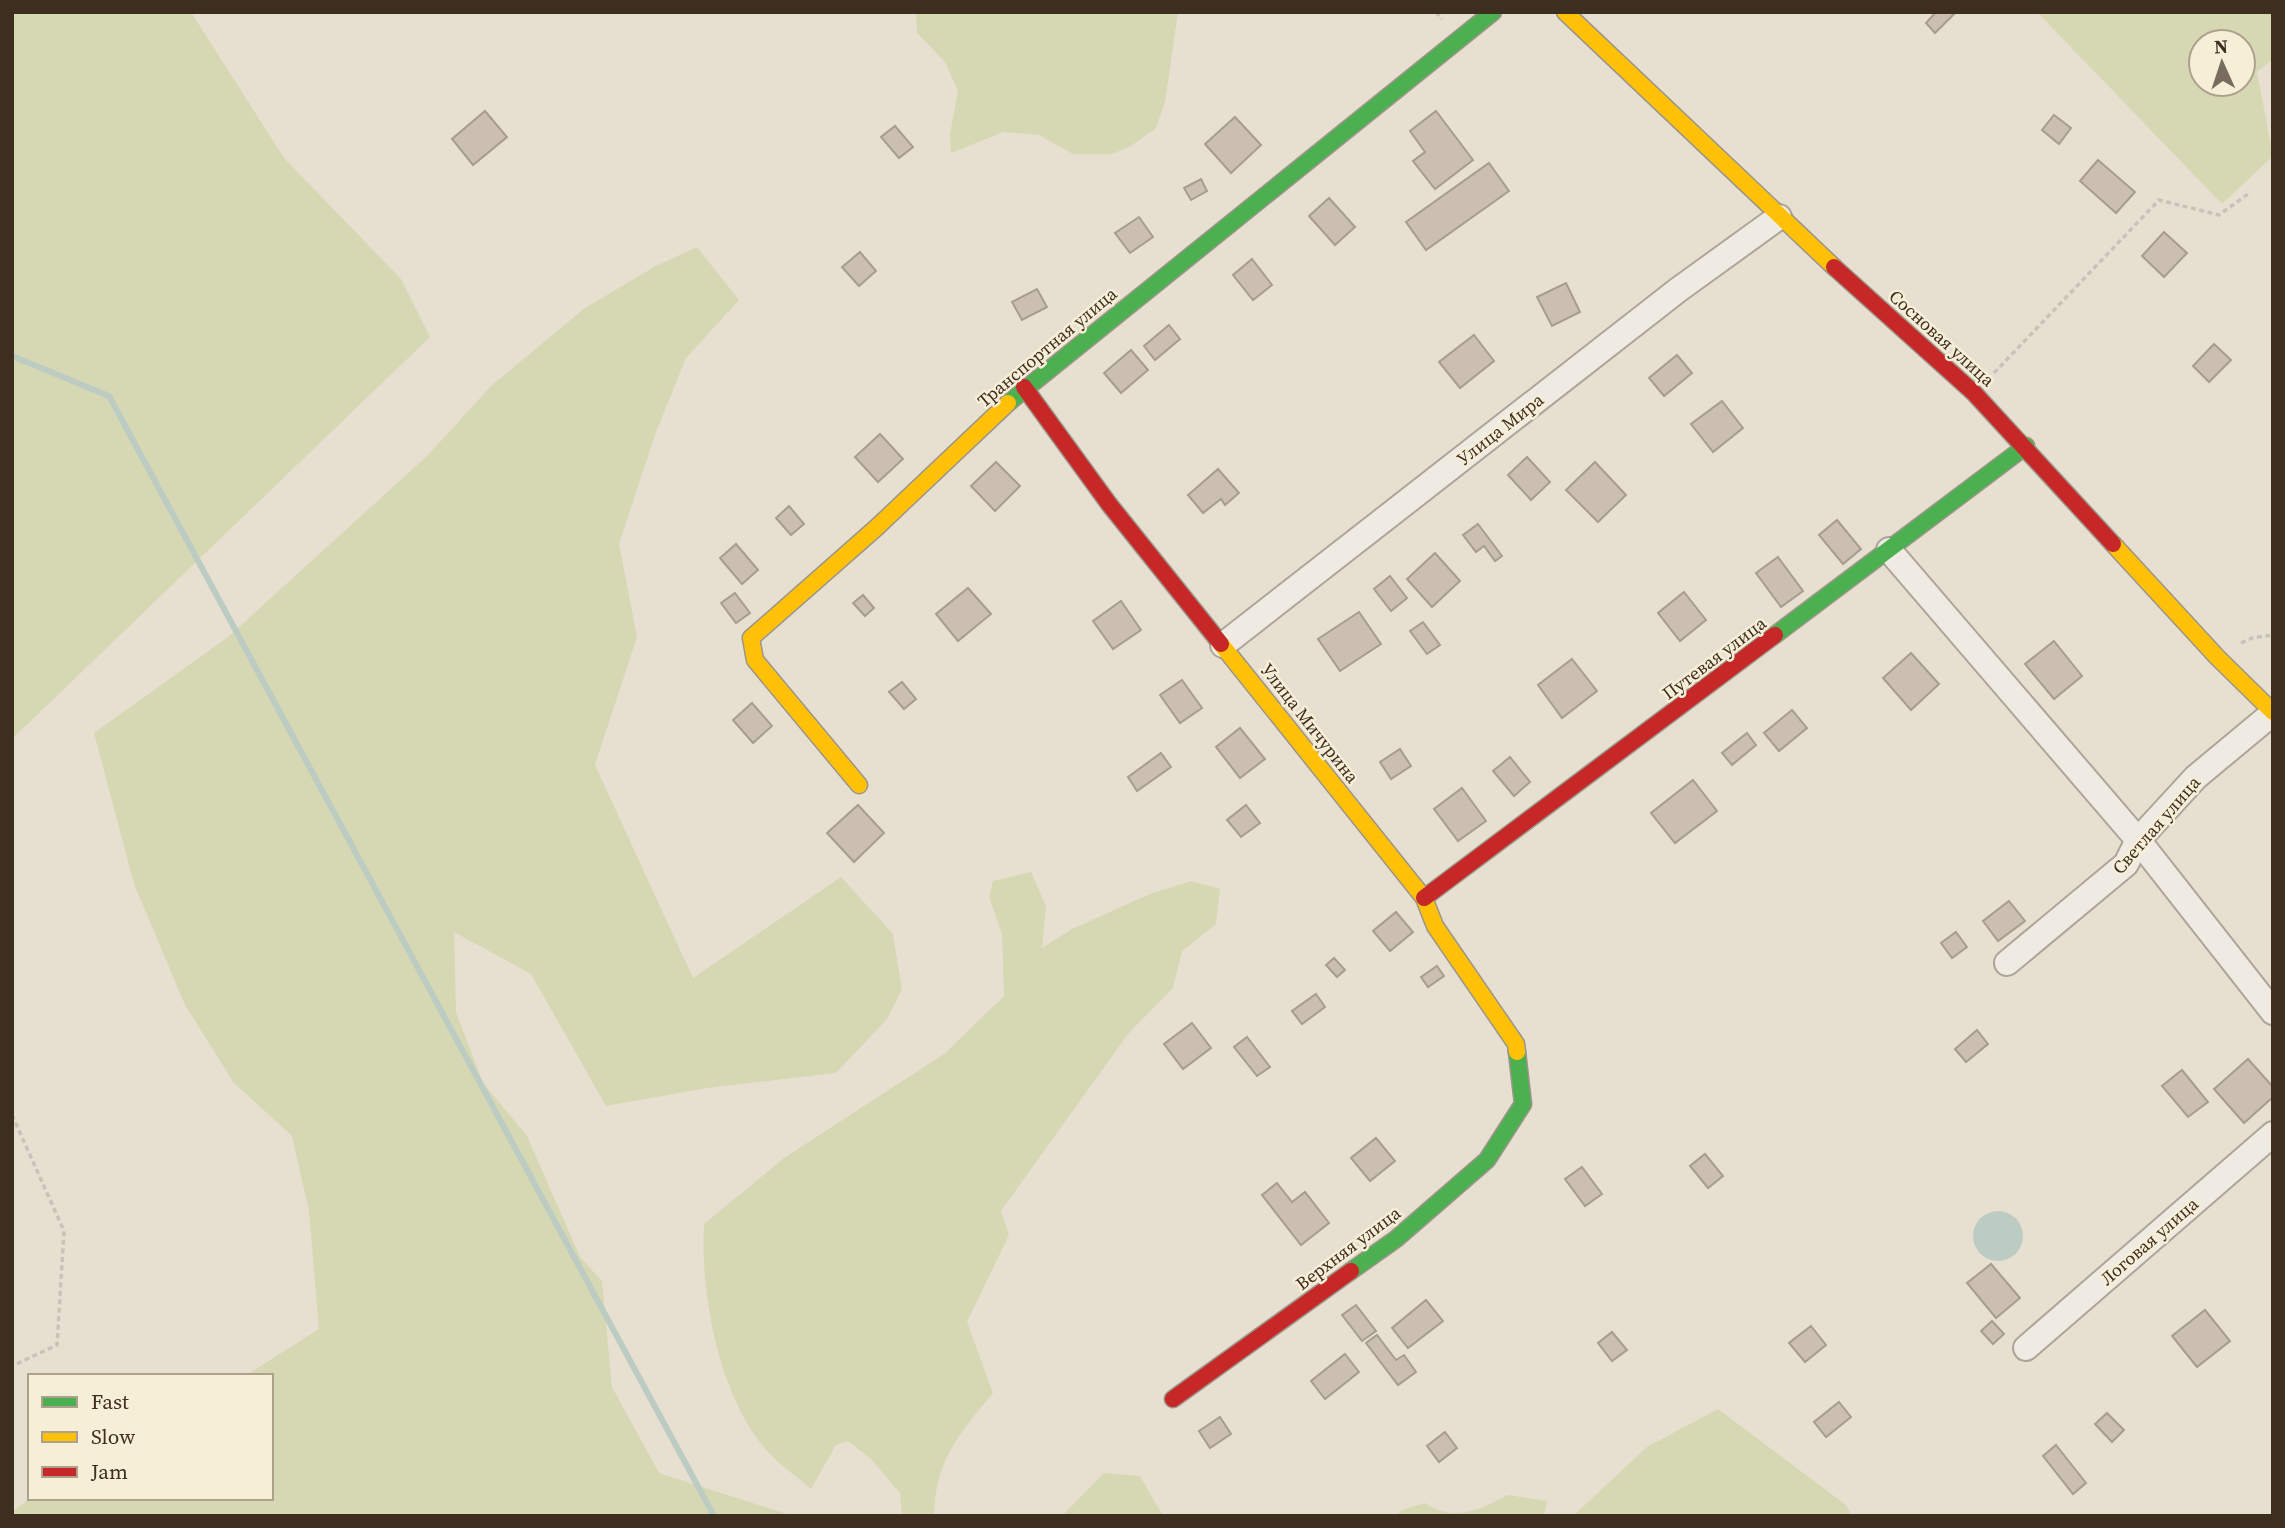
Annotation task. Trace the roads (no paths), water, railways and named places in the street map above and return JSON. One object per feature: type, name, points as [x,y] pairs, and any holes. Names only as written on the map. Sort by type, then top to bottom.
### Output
[{"type":"street","name":"Транспортная улица","points":[[859,785],[755,660],[751,638],[876,528],[1024,387],[1493,12]]},
{"type":"street","name":"Сосновая улица","points":[[1565,12],[1779,217],[1975,393],[2217,657],[2273,713]]},
{"type":"street","name":"Улица Мира","points":[[1223,645],[1678,290],[1779,217]]},
{"type":"street","name":"Улица Мичурина","points":[[1024,387],[1109,504],[1424,898],[1435,926],[1516,1044],[1523,1104]]},
{"type":"street","name":"Путевая улица","points":[[1424,898],[2026,446]]},
{"type":"street","points":[[1889,550],[2138,839],[2273,1012]]},
{"type":"street","name":"Светлая улица","points":[[2007,963],[2126,864],[2138,839],[2196,777],[2273,713]]},
{"type":"street","name":"Верхняя улица","points":[[1173,1399],[1396,1239],[1487,1160],[1523,1104]]},
{"type":"street","name":"Логовая улица","points":[[2026,1348],[2273,1134]]},
{"type":"waterway","points":[[12,356],[109,396],[714,1516]]}]
